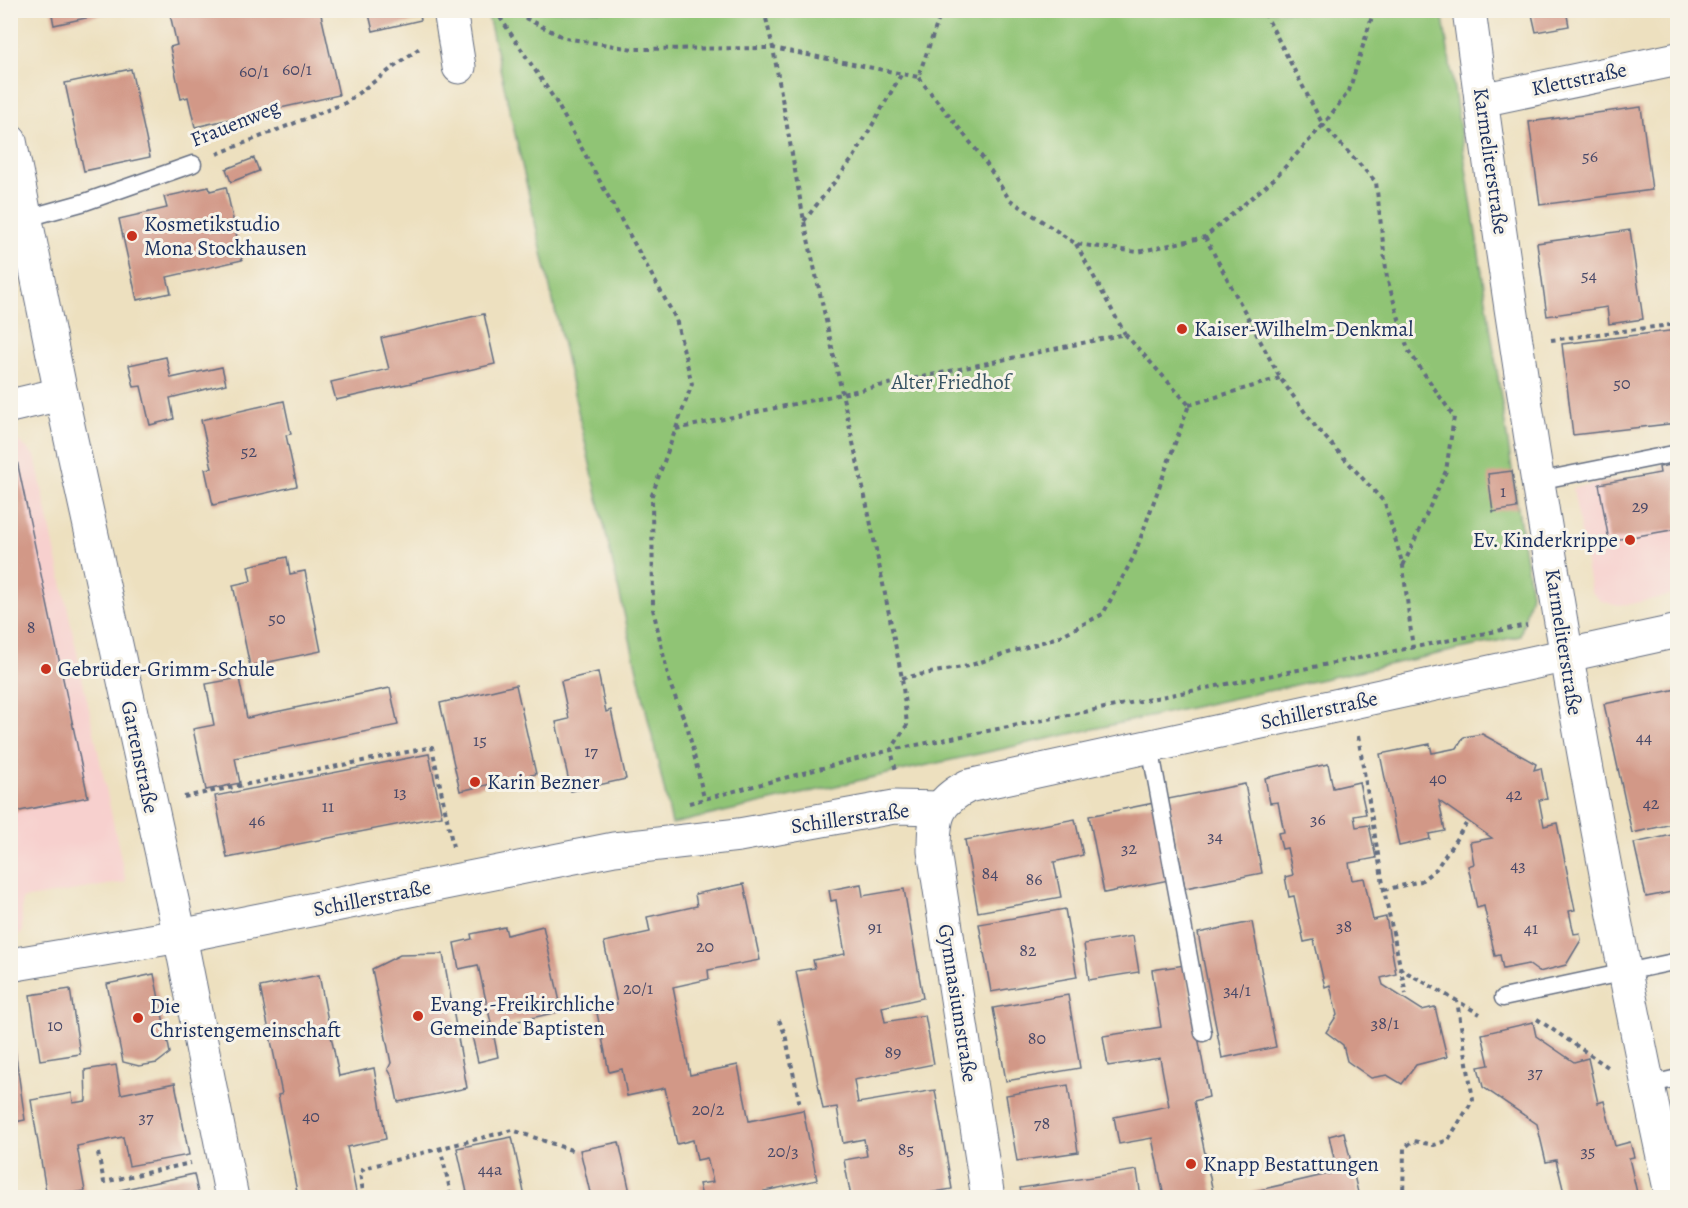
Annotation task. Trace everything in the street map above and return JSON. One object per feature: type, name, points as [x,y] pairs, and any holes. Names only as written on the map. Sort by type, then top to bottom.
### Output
[{"type":"street","name":"Karmeliterstraße","points":[[1469,10],[1564,656],[1626,970],[1662,1082],[1672,1197]]},
{"type":"street","points":[[451,15],[459,67]]},
{"type":"street","name":"Klettstraße","points":[[1481,100],[1677,59]]},
{"type":"street","name":"Gartenstraße","points":[[10,141],[19,220],[61,394],[180,936],[232,1197]]},
{"type":"street","points":[[10,406],[61,394]]},
{"type":"street","name":"Schillerstraße","points":[[10,965],[180,936],[614,849],[739,835],[894,807],[940,808],[948,796],[968,786],[1677,631]]},
{"type":"street","name":"Gymnasiumstraße","points":[[940,808],[934,826],[934,851],[988,1197]]},
{"type":"lane","name":"Frauenweg","points":[[19,220],[85,202],[193,164]]},
{"type":"lane","points":[[1538,481],[1677,453]]},
{"type":"lane","points":[[1150,747],[1203,1033]]},
{"type":"lane","points":[[1503,998],[1626,970],[1677,961]]},
{"type":"path","points":[[495,10],[555,100],[676,319],[692,384],[652,495],[653,609],[670,684],[688,729],[704,798]]},
{"type":"path","points":[[509,10],[565,38],[633,49],[773,48],[918,76],[982,157],[1009,199],[1076,244],[1138,252],[1205,237],[1274,179],[1323,125],[1349,92],[1374,10]]},
{"type":"path","points":[[764,10],[804,221],[902,678],[907,725],[891,750]]},
{"type":"path","points":[[918,76],[942,10]]},
{"type":"path","points":[[1263,10],[1323,125],[1376,182],[1386,278],[1408,351],[1454,417],[1446,471],[1403,566]]},
{"type":"path","name":"Frauenweg","points":[[193,164],[345,103],[406,60],[451,15]]},
{"type":"path","points":[[804,221],[854,157],[902,73]]},
{"type":"path","points":[[1205,237],[1280,378],[1315,426],[1385,503],[1403,566],[1413,649]]},
{"type":"path","points":[[1076,244],[1125,334],[1189,405]]},
{"type":"path","points":[[1518,344],[1677,324]]},
{"type":"path","points":[[675,429],[1125,334]]},
{"type":"path","points":[[1189,405],[1280,378]]},
{"type":"path","points":[[902,678],[968,666],[1058,637],[1103,614],[1134,556],[1189,405]]},
{"type":"path","points":[[686,804],[891,750],[1138,700],[1413,649],[1559,618]]},
{"type":"path","points":[[1352,702],[1384,890],[1406,994]]},
{"type":"path","points":[[151,804],[432,747],[460,880]]},
{"type":"path","points":[[1384,890],[1421,881],[1436,869],[1466,824]]},
{"type":"path","points":[[1403,1197],[1404,1148],[1413,1141],[1434,1145],[1448,1140],[1473,1100],[1456,1000]]},
{"type":"path","points":[[779,1020],[785,1034],[800,1105]]},
{"type":"path","points":[[364,1197],[360,1173],[364,1168],[512,1130],[574,1151]]},
{"type":"path","points":[[440,1147],[452,1197]]},
{"type":"path","points":[[98,1153],[104,1182],[224,1156]]},
{"type":"shaded area","name":"Gebrüder-Grimm-Schule","points":[[20,442],[35,456],[126,882],[22,899],[22,934],[11,936],[10,444]]},
{"type":"shaded area","name":"Ev. Kinderkrippe","points":[[1677,464],[1677,594],[1631,604],[1614,605],[1601,601],[1591,592],[1573,488],[1660,473],[1659,467]]},
{"type":"green space","name":"Alter Friedhof","points":[[487,11],[1442,11],[1531,594],[1520,636],[896,772],[672,824]]},
{"type":"building","points":[[51,10],[117,10],[117,11],[54,25]]},
{"type":"building","points":[[169,10],[320,10],[339,95],[195,127],[188,97],[181,99],[170,47],[177,45]]},
{"type":"building","points":[[368,10],[419,10],[421,20],[373,31]]},
{"type":"building","points":[[1531,10],[1566,10],[1569,26],[1536,32]]},
{"type":"building","points":[[131,69],[150,157],[84,171],[65,83]]},
{"type":"building","points":[[1641,107],[1652,190],[1540,205],[1529,122]]},
{"type":"building","points":[[254,158],[259,171],[231,182],[226,169]]},
{"type":"building","points":[[209,187],[210,191],[226,187],[242,260],[167,277],[171,293],[137,300],[119,219],[167,208],[164,197]]},
{"type":"building","points":[[1630,230],[1643,319],[1609,324],[1607,307],[1547,316],[1537,243]]},
{"type":"building","points":[[484,314],[495,364],[336,400],[331,382],[389,369],[381,338]]},
{"type":"building","points":[[1677,330],[1677,423],[1573,435],[1562,344]]},
{"type":"building","points":[[166,357],[171,378],[222,367],[226,384],[170,398],[174,419],[150,425],[141,386],[134,387],[129,365]]},
{"type":"building","points":[[284,401],[291,434],[286,435],[297,486],[213,505],[205,469],[212,468],[201,420]]},
{"type":"building","points":[[16,456],[88,797],[10,813],[10,458]]},
{"type":"building","points":[[1677,464],[1677,529],[1609,541],[1599,484],[1660,473],[1659,467]]},
{"type":"building","points":[[1512,471],[1517,508],[1493,512],[1488,474]]},
{"type":"building","points":[[287,557],[290,574],[305,571],[321,651],[250,666],[233,585],[251,581],[248,566]]},
{"type":"building","points":[[598,672],[606,712],[611,710],[626,779],[571,791],[556,722],[569,719],[561,681]]},
{"type":"building","points":[[239,678],[247,718],[390,688],[398,725],[235,758],[240,783],[206,790],[193,729],[214,725],[206,684]]},
{"type":"building","points":[[516,685],[536,774],[460,791],[440,703]]},
{"type":"building","points":[[1677,689],[1677,823],[1632,833],[1604,704]]},
{"type":"building","points":[[1482,734],[1536,764],[1534,770],[1541,768],[1547,799],[1539,800],[1544,826],[1557,823],[1575,910],[1569,911],[1574,934],[1580,933],[1581,940],[1566,965],[1539,972],[1528,964],[1503,969],[1500,955],[1495,956],[1484,906],[1477,908],[1468,866],[1474,864],[1470,842],[1492,838],[1439,801],[1445,831],[1429,834],[1430,839],[1399,846],[1380,754],[1430,744],[1432,753],[1457,748],[1464,737]]},
{"type":"building","points":[[429,754],[442,816],[227,858],[215,796]]},
{"type":"building","points":[[1328,764],[1333,788],[1359,782],[1366,814],[1354,816],[1356,827],[1369,825],[1376,858],[1349,863],[1352,880],[1364,878],[1373,920],[1386,917],[1396,974],[1381,978],[1383,985],[1422,1010],[1435,1007],[1447,1057],[1416,1065],[1402,1084],[1387,1075],[1371,1078],[1347,1061],[1343,1045],[1326,1032],[1337,1015],[1330,985],[1325,987],[1314,940],[1304,942],[1294,896],[1289,897],[1285,877],[1293,875],[1287,848],[1282,849],[1278,833],[1284,832],[1278,802],[1270,803],[1265,778]]},
{"type":"building","points":[[1245,784],[1262,873],[1185,888],[1168,799]]},
{"type":"building","points":[[1154,803],[1169,880],[1104,893],[1089,816]]},
{"type":"building","points":[[1075,819],[1083,855],[1054,862],[1061,897],[978,912],[965,840]]},
{"type":"building","points":[[1677,834],[1677,891],[1646,897],[1634,843]]},
{"type":"building","points":[[744,884],[760,960],[708,970],[709,979],[673,987],[690,1075],[738,1065],[749,1121],[803,1110],[817,1180],[764,1191],[765,1197],[702,1197],[699,1184],[713,1182],[707,1158],[697,1160],[693,1140],[677,1144],[665,1088],[627,1096],[622,1069],[609,1072],[596,1008],[617,1004],[604,942],[650,932],[647,917],[697,906],[695,894]]},
{"type":"building","points":[[861,884],[863,896],[904,889],[923,998],[882,1007],[885,1022],[925,1015],[934,1064],[854,1080],[858,1103],[935,1090],[952,1189],[906,1197],[851,1197],[844,1160],[867,1156],[864,1139],[843,1143],[837,1107],[823,1109],[796,971],[815,968],[813,960],[845,954],[836,900],[831,901],[829,890]]},
{"type":"building","points":[[1065,909],[1077,977],[991,992],[979,924]]},
{"type":"building","points":[[1252,922],[1276,1047],[1222,1058],[1198,933]]},
{"type":"building","points":[[543,926],[562,1011],[492,1027],[498,1057],[478,1062],[470,1027],[491,1023],[478,965],[459,969],[454,943],[472,939],[471,934],[505,927],[507,935]]},
{"type":"building","points":[[1133,936],[1139,972],[1089,980],[1084,944]]},
{"type":"building","name":"Evang.-Freikirchliche Gemeinde Baptisten","points":[[443,954],[467,1088],[398,1102],[393,1078],[388,1069],[391,1063],[372,969],[400,955]]},
{"type":"building","points":[[1185,965],[1209,1097],[1194,1101],[1214,1197],[1164,1197],[1152,1138],[1119,1144],[1114,1117],[1169,1106],[1160,1058],[1108,1066],[1103,1036],[1161,1027],[1152,970]]},
{"type":"building","name":"Die Christengemeinschaft","points":[[154,974],[170,1053],[157,1063],[139,1066],[123,1062],[107,984]]},
{"type":"building","points":[[319,975],[339,1076],[374,1068],[386,1139],[347,1147],[357,1197],[298,1197],[278,1095],[282,1094],[260,987]]},
{"type":"building","points":[[70,989],[80,1054],[40,1060],[30,995]]},
{"type":"building","points":[[1068,995],[1080,1068],[1006,1081],[993,1008]]},
{"type":"building","points":[[1533,1022],[1536,1036],[1574,1062],[1588,1058],[1598,1103],[1604,1101],[1615,1146],[1630,1142],[1634,1157],[1629,1158],[1638,1197],[1565,1197],[1556,1160],[1546,1162],[1537,1124],[1483,1087],[1478,1067],[1489,1065],[1482,1034]]},
{"type":"building","points":[[10,1036],[13,1036],[25,1120],[10,1123]]},
{"type":"building","points":[[116,1065],[121,1094],[175,1083],[189,1155],[129,1166],[123,1137],[77,1146],[85,1191],[47,1197],[31,1100],[72,1093],[73,1103],[86,1101],[85,1070]]},
{"type":"building","points":[[1068,1085],[1078,1152],[1017,1161],[1006,1095]]},
{"type":"building","points":[[1344,1132],[1359,1197],[1229,1197],[1337,1172],[1329,1136]]},
{"type":"building","points":[[512,1137],[525,1197],[468,1197],[457,1148]]},
{"type":"building","points":[[619,1142],[631,1197],[591,1197],[580,1150]]},
{"type":"building","points":[[1137,1170],[1141,1197],[1022,1197],[1020,1188]]},
{"type":"building","points":[[194,1174],[199,1197],[122,1197],[120,1190]]},
{"type":"place","name":"Kosmetikstudio Mona Stockhausen","points":[[132,236]]},
{"type":"place","name":"Kaiser-Wilhelm-Denkmal","points":[[1182,329]]},
{"type":"place","name":"Ev. Kinderkrippe","points":[[1630,540]]},
{"type":"place","name":"Gebrüder-Grimm-Schule","points":[[46,669]]},
{"type":"place","name":"Karin Bezner","points":[[475,782]]},
{"type":"place","name":"Evang.-Freikirchliche Gemeinde Baptisten","points":[[418,1016]]},
{"type":"place","name":"Die Christengemeinschaft","points":[[138,1018]]},
{"type":"place","name":"Knapp Bestattungen","points":[[1191,1164]]}]
